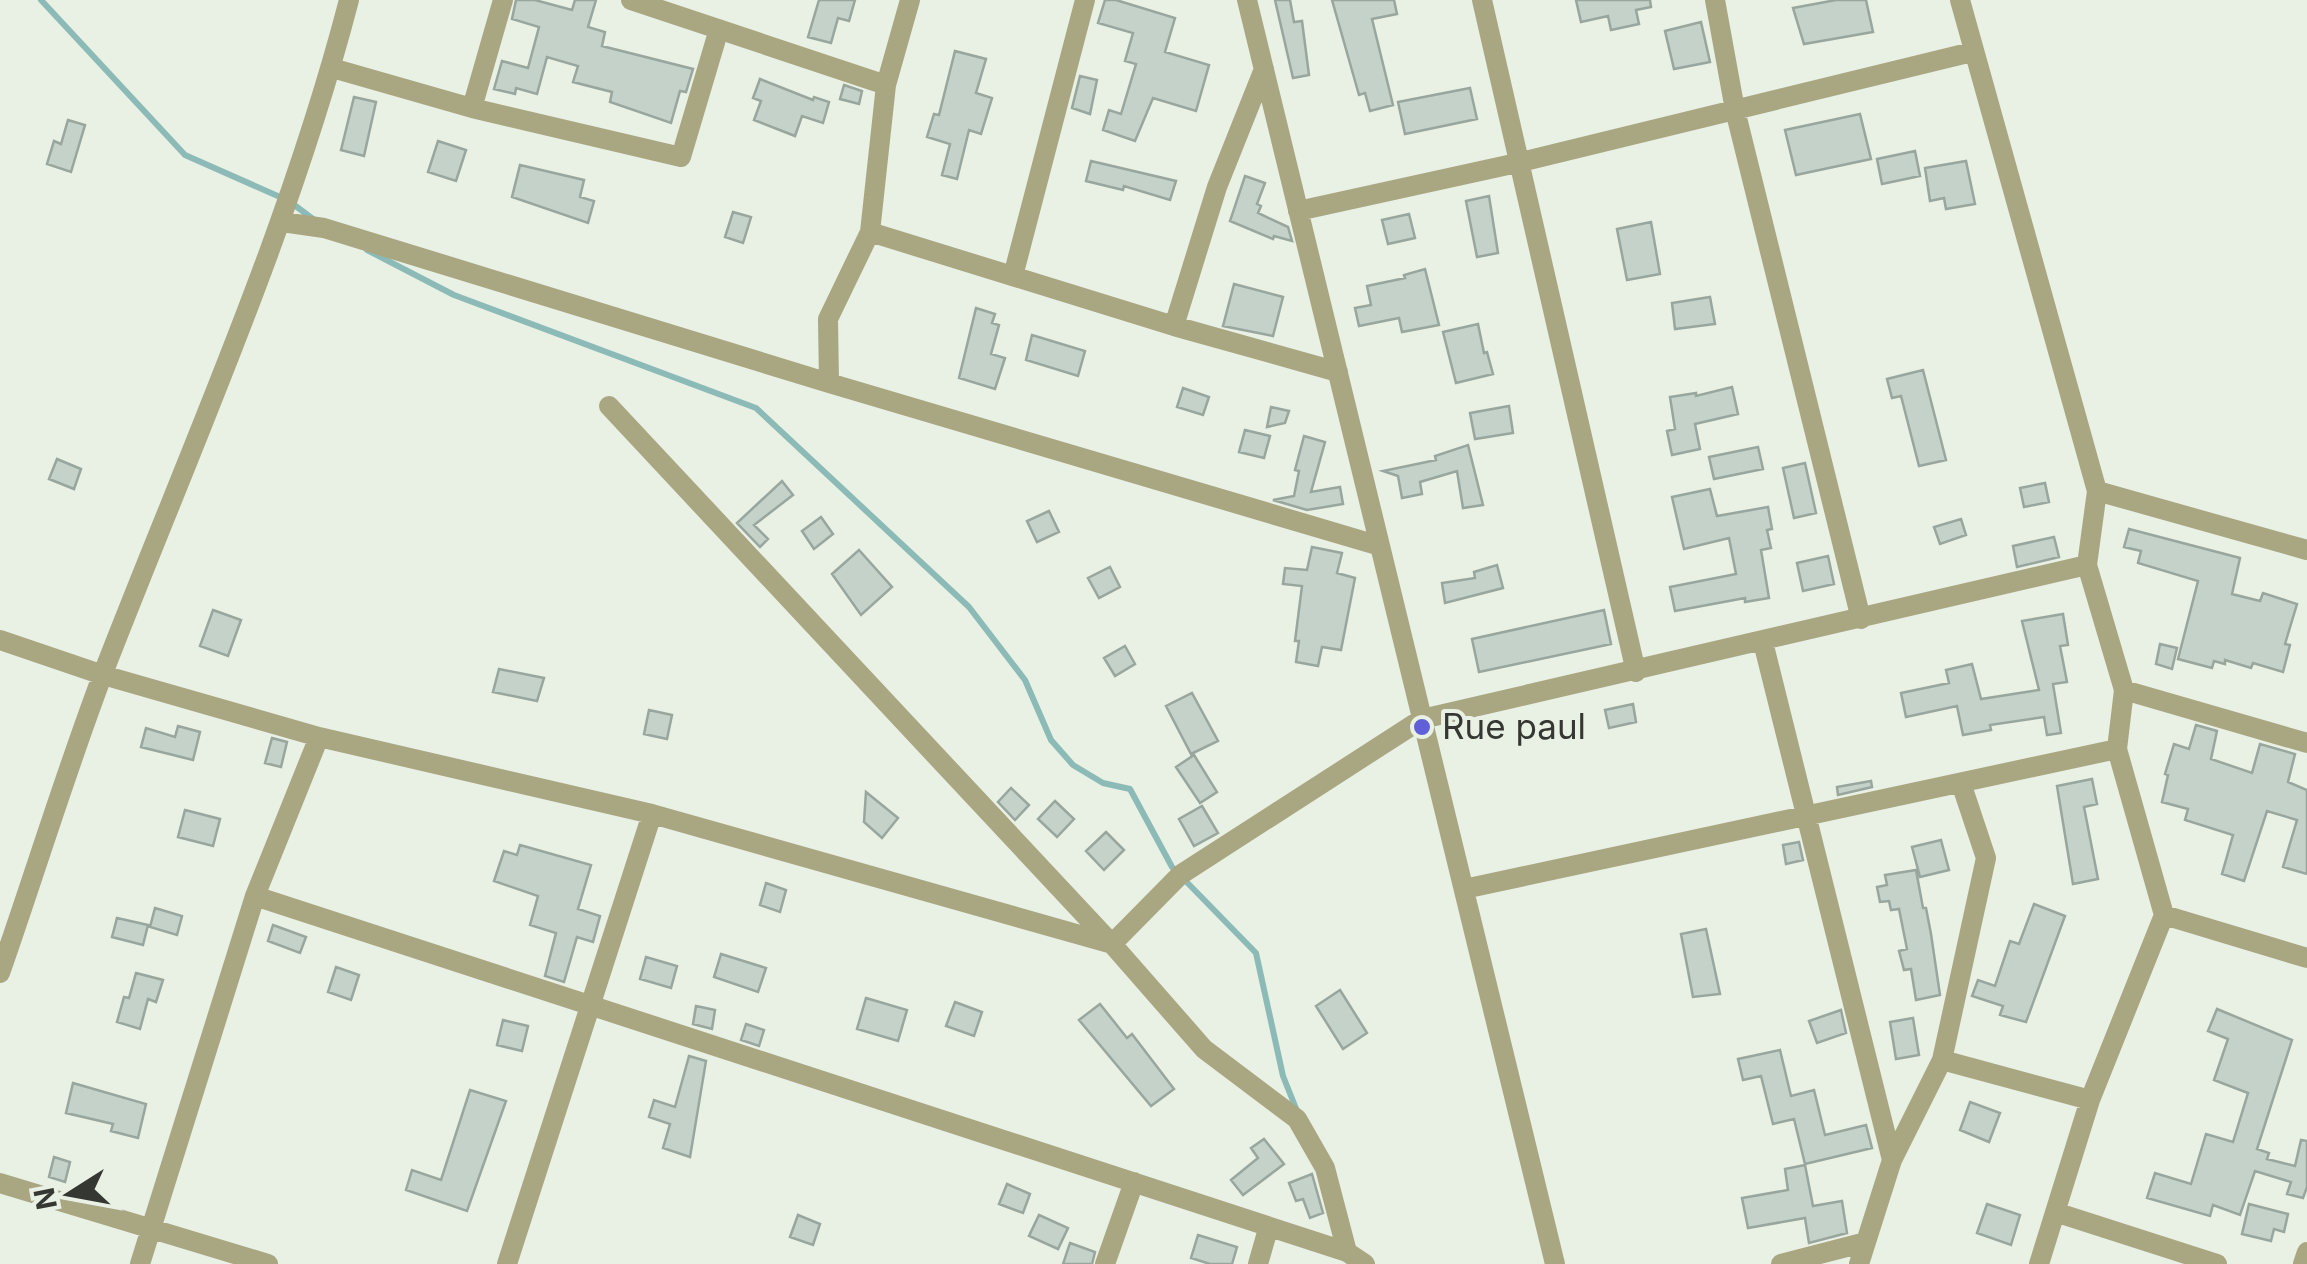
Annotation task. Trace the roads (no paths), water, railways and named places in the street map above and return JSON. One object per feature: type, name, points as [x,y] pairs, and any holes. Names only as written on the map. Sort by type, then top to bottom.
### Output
[{"type":"street","points":[[0,974],[103,675],[282,222],[332,68],[349,0]]},
{"type":"street","points":[[472,108],[503,0]]},
{"type":"street","points":[[631,0],[886,84]]},
{"type":"street","points":[[830,383],[828,320],[870,232],[886,84],[910,0]]},
{"type":"street","points":[[1013,276],[1085,0]]},
{"type":"street","points":[[1247,0],[1555,1264]]},
{"type":"street","points":[[1482,0],[1636,672]]},
{"type":"street","points":[[1715,0],[1735,110],[1861,619]]},
{"type":"street","points":[[1960,0],[2097,491],[2087,566],[2124,690],[2118,749],[2164,915],[2090,1100],[2039,1264]]},
{"type":"street","points":[[332,68],[472,108],[681,157],[720,29]]},
{"type":"street","points":[[1298,210],[1517,163],[1972,52]]},
{"type":"street","points":[[1174,326],[1217,187],[1264,68]]},
{"type":"street","points":[[282,222],[324,228],[1380,546]]},
{"type":"street","points":[[870,232],[1338,372]]},
{"type":"street","points":[[609,406],[1112,944],[1204,1049],[1297,1118],[1325,1168],[1346,1252]]},
{"type":"street","points":[[2097,491],[2307,550]]},
{"type":"street","points":[[1112,944],[1180,875],[1422,719],[2087,566]]},
{"type":"street","points":[[0,640],[103,675],[319,737],[652,814],[1112,944]]},
{"type":"street","points":[[1763,642],[1892,1160]]},
{"type":"street","points":[[2124,690],[2307,743]]},
{"type":"street","points":[[140,1264],[255,896],[319,737]]},
{"type":"street","points":[[1464,890],[2118,749]]},
{"type":"street","points":[[1859,1264],[1892,1160],[1942,1060],[1986,858],[1961,782]]},
{"type":"street","points":[[508,1264],[652,814]]},
{"type":"street","points":[[255,896],[1346,1252],[1366,1264]]},
{"type":"street","points":[[2164,915],[2307,958]]},
{"type":"street","points":[[1942,1060],[2090,1100]]},
{"type":"street","points":[[1105,1264],[1134,1182]]},
{"type":"street","points":[[0,1184],[268,1264]]},
{"type":"street","points":[[2055,1212],[2217,1264]]},
{"type":"street","points":[[1258,1264],[1268,1229]]},
{"type":"street","points":[[1780,1264],[1866,1242]]},
{"type":"street","points":[[2303,1264],[2307,1252]]},
{"type":"waterway","points":[[41,0],[185,155],[289,201],[313,219]]},
{"type":"waterway","points":[[367,250],[454,295],[756,408],[969,607],[1025,680],[1051,740],[1073,765],[1103,783],[1130,789],[1172,867],[1256,953],[1283,1076],[1297,1111]]},
{"type":"place","name":"Rue paul","points":[[1422,727]]}]
